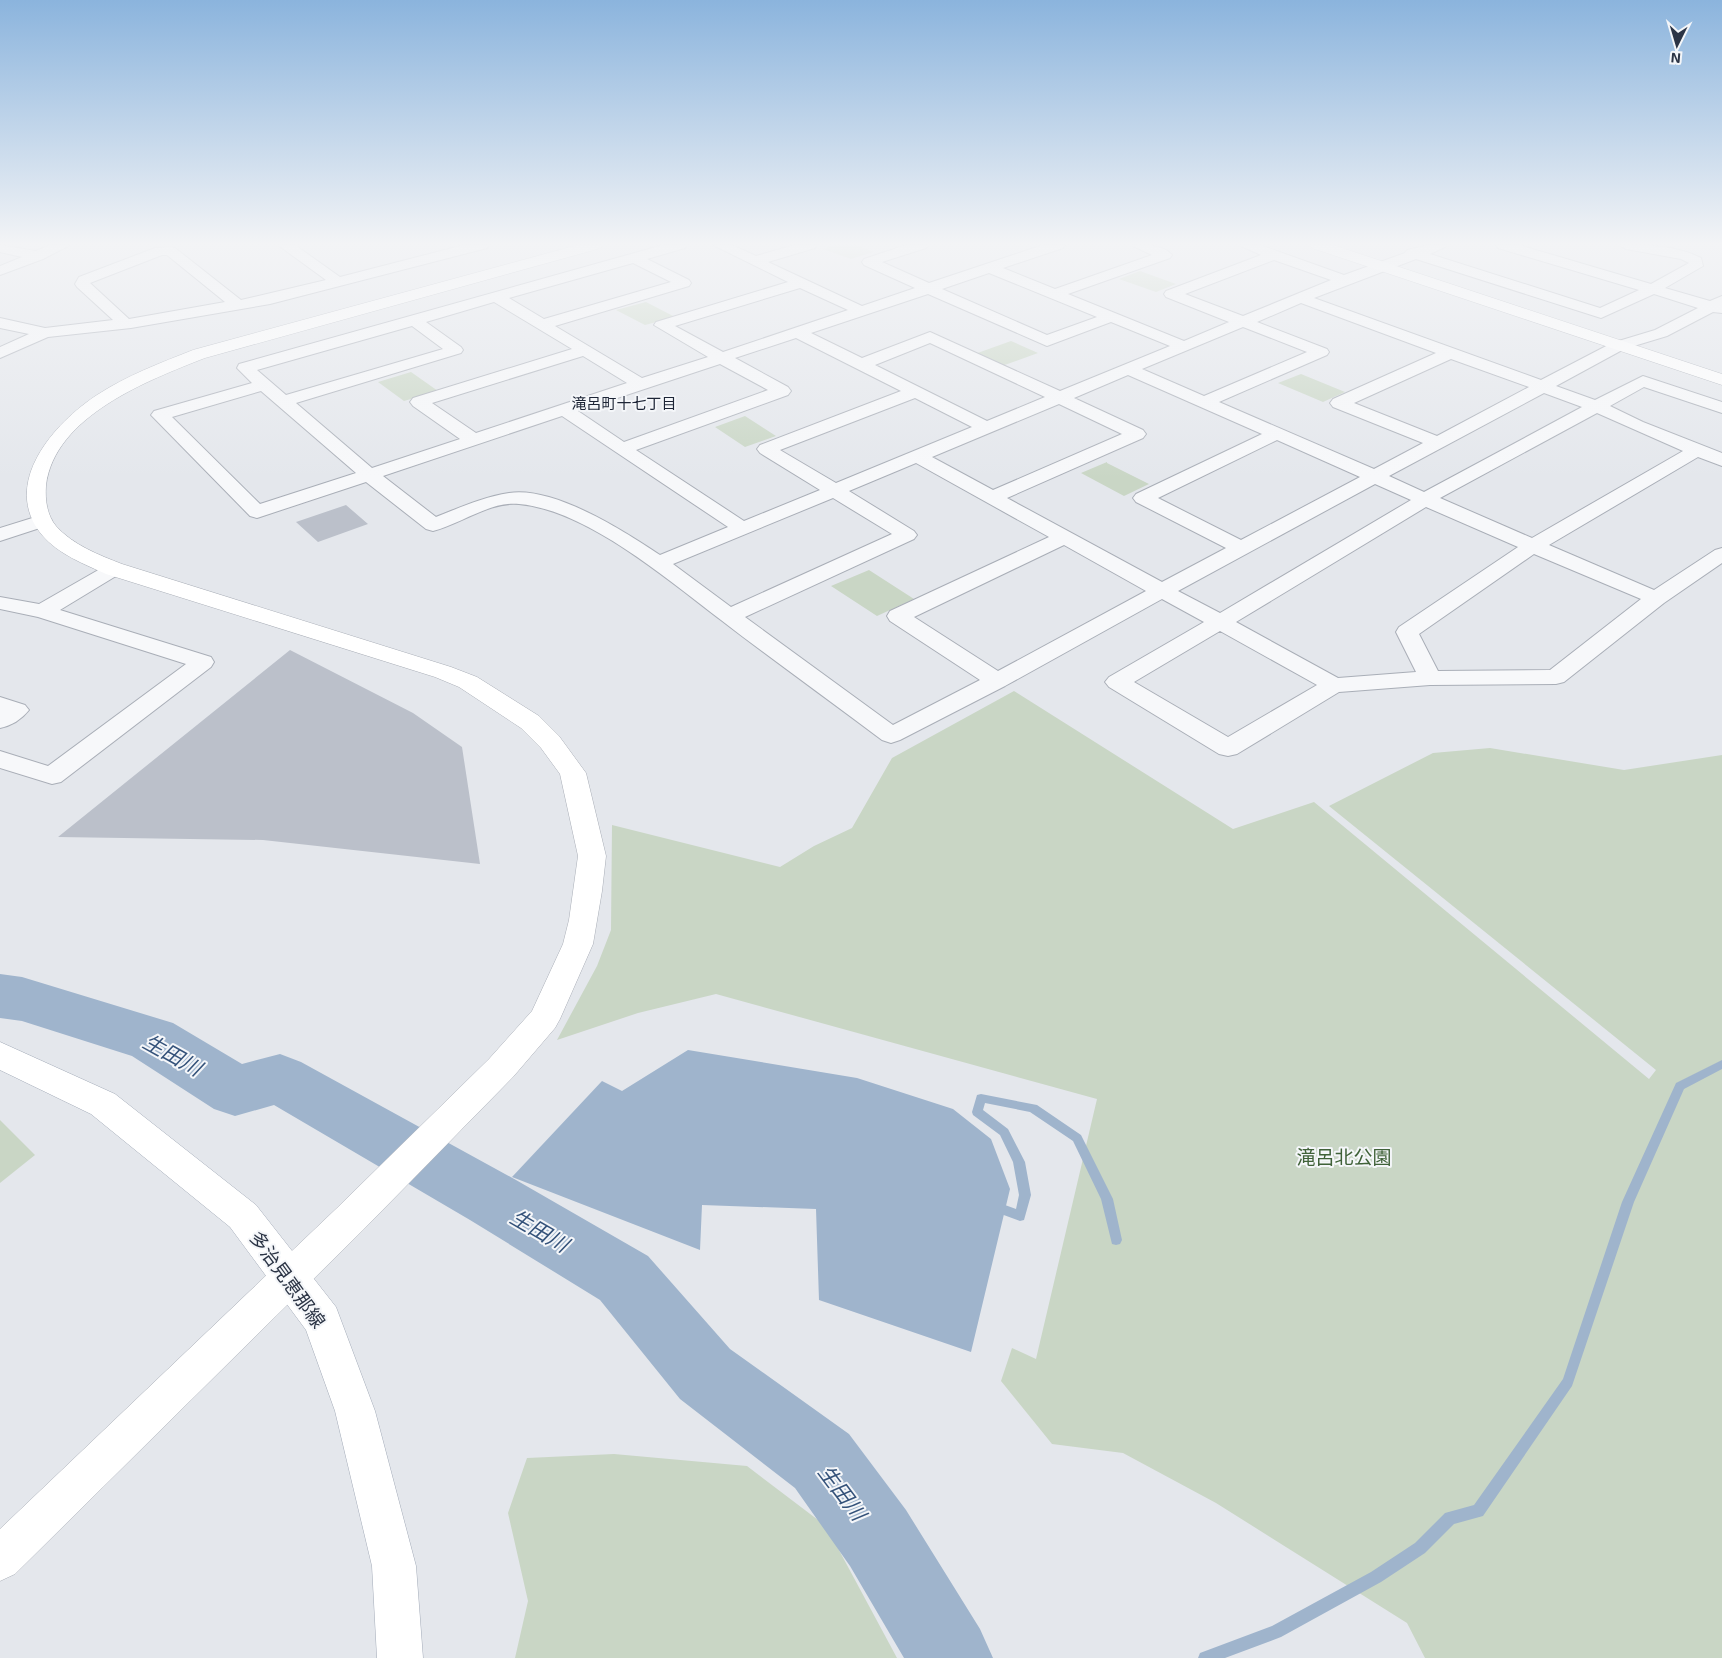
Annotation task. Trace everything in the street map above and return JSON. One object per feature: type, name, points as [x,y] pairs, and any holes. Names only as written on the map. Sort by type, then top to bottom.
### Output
[{"type":"street","points":[[0,323],[45,332],[129,322]]},
{"type":"street","points":[[0,1559],[350,1220],[501,1068],[544,1019],[578,944],[584,920],[592,856],[573,773],[550,742],[530,722],[468,682],[444,672],[114,569],[75,551],[42,521],[37,508],[36,484],[50,445],[100,400],[147,375],[199,354],[314,322]]},
{"type":"street","points":[[411,322],[246,368],[263,385],[284,401],[368,475],[433,525],[501,500],[517,498],[532,500],[599,526],[659,563],[891,735],[997,682],[1163,590],[1618,346],[1661,333],[1683,322]]},
{"type":"street","points":[[284,401],[455,350],[418,322]]},
{"type":"street","points":[[537,322],[640,384]]},
{"type":"street","points":[[541,325],[550,322]]},
{"type":"street","points":[[624,448],[782,391],[662,325],[671,322]]},
{"type":"street","points":[[263,385],[160,415],[258,512],[827,322]]},
{"type":"street","points":[[1004,322],[1047,341],[1097,322]]},
{"type":"street","points":[[1125,322],[1183,346]]},
{"type":"street","points":[[659,563],[834,489],[918,457],[985,427],[1129,370],[1240,322]]},
{"type":"street","points":[[1204,402],[1321,352],[1246,322]]},
{"type":"street","points":[[1368,322],[1596,406],[1695,451],[1722,460]]},
{"type":"street","points":[[1547,322],[1722,380]]},
{"type":"street","points":[[0,353],[45,332]]},
{"type":"street","points":[[799,332],[985,427]]},
{"type":"street","points":[[862,364],[930,337],[1137,434],[993,497]]},
{"type":"street","points":[[475,441],[419,402],[583,351]]},
{"type":"street","points":[[1438,443],[1339,403],[1450,353]]},
{"type":"street","points":[[1129,370],[1531,546],[1656,598]]},
{"type":"street","points":[[1722,408],[1643,381],[1492,465],[1425,499],[1298,577],[1220,620],[1117,682],[1228,748],[1334,684],[1430,678],[1556,677],[1656,598],[1722,554]]},
{"type":"street","points":[[729,616],[907,535],[766,449],[915,392]]},
{"type":"street","points":[[566,411],[742,528]]},
{"type":"street","points":[[1242,549],[1143,498],[1275,434]]},
{"type":"street","points":[[1430,678],[1407,632],[1531,546],[1695,451]]},
{"type":"street","points":[[918,457],[1220,620],[1334,684]]},
{"type":"street","points":[[0,534],[42,521]]},
{"type":"street","points":[[997,682],[898,616],[1065,537]]},
{"type":"street","points":[[42,611],[114,569]]},
{"type":"street","points":[[0,603],[42,611],[204,662],[52,776],[0,759]]},
{"type":"street","points":[[0,704],[17,710],[0,721]]},
{"type":"street","name":"多治見恵那線","points":[[0,1055],[103,1104],[243,1216],[322,1320],[355,1410],[394,1566],[400,1658]]},
{"type":"green space","points":[[640,322],[655,322],[645,325]]},
{"type":"green space","points":[[1011,341],[1038,353],[999,367],[972,355]]},
{"type":"green space","points":[[411,372],[438,391],[404,401],[378,382]]},
{"type":"green space","points":[[1301,374],[1345,392],[1323,402],[1278,383]]},
{"type":"green space","points":[[745,416],[776,436],[745,447],[715,427]]},
{"type":"green space","points":[[1107,462],[1149,484],[1124,496],[1081,473]]},
{"type":"green space","points":[[869,570],[914,599],[877,616],[831,586]]},
{"type":"green space","name":"滝呂北公園","points":[[1014,691],[1233,829],[1314,802],[1649,1079],[1656,1070],[1329,806],[1433,753],[1490,748],[1624,770],[1722,755],[1722,1658],[1425,1658],[1407,1623],[1216,1503],[1123,1453],[1052,1444],[1001,1381],[1012,1348],[1036,1359],[1097,1099],[716,994],[638,1013],[557,1040],[597,966],[611,930],[612,825],[780,867],[814,846],[852,828],[892,758]]},
{"type":"green space","points":[[0,1120],[35,1155],[0,1183]]},
{"type":"green space","points":[[614,1454],[747,1466],[826,1526],[897,1658],[515,1658],[528,1601],[508,1513],[527,1458]]},
{"type":"water","points":[[688,1050],[857,1078],[953,1109],[991,1139],[1010,1189],[971,1352],[819,1300],[816,1209],[702,1205],[700,1250],[512,1177],[602,1081],[622,1091]]},
{"type":"building","points":[[346,505],[368,524],[318,542],[296,522]]},
{"type":"building","points":[[290,650],[413,713],[462,747],[480,864],[263,840],[58,837]]},
{"type":"waterway","name":"生田川","points":[[0,996],[22,999],[152,1039],[235,1091],[280,1079],[493,1200],[624,1278],[705,1374],[822,1461],[878,1538],[951,1658]]},
{"type":"waterway","points":[[1205,1658],[1276,1632],[1376,1577],[1420,1548],[1450,1518],[1478,1511],[1568,1382],[1628,1202],[1680,1086],[1722,1064]]},
{"type":"waterway","points":[[1005,1210],[1020,1216],[1025,1195],[1019,1162],[1004,1132],[977,1112],[981,1098],[1033,1108],[1077,1138],[1107,1199],[1116,1240]]},
{"type":"district","name":"滝呂町十七丁目","points":[[624,403]]}]
